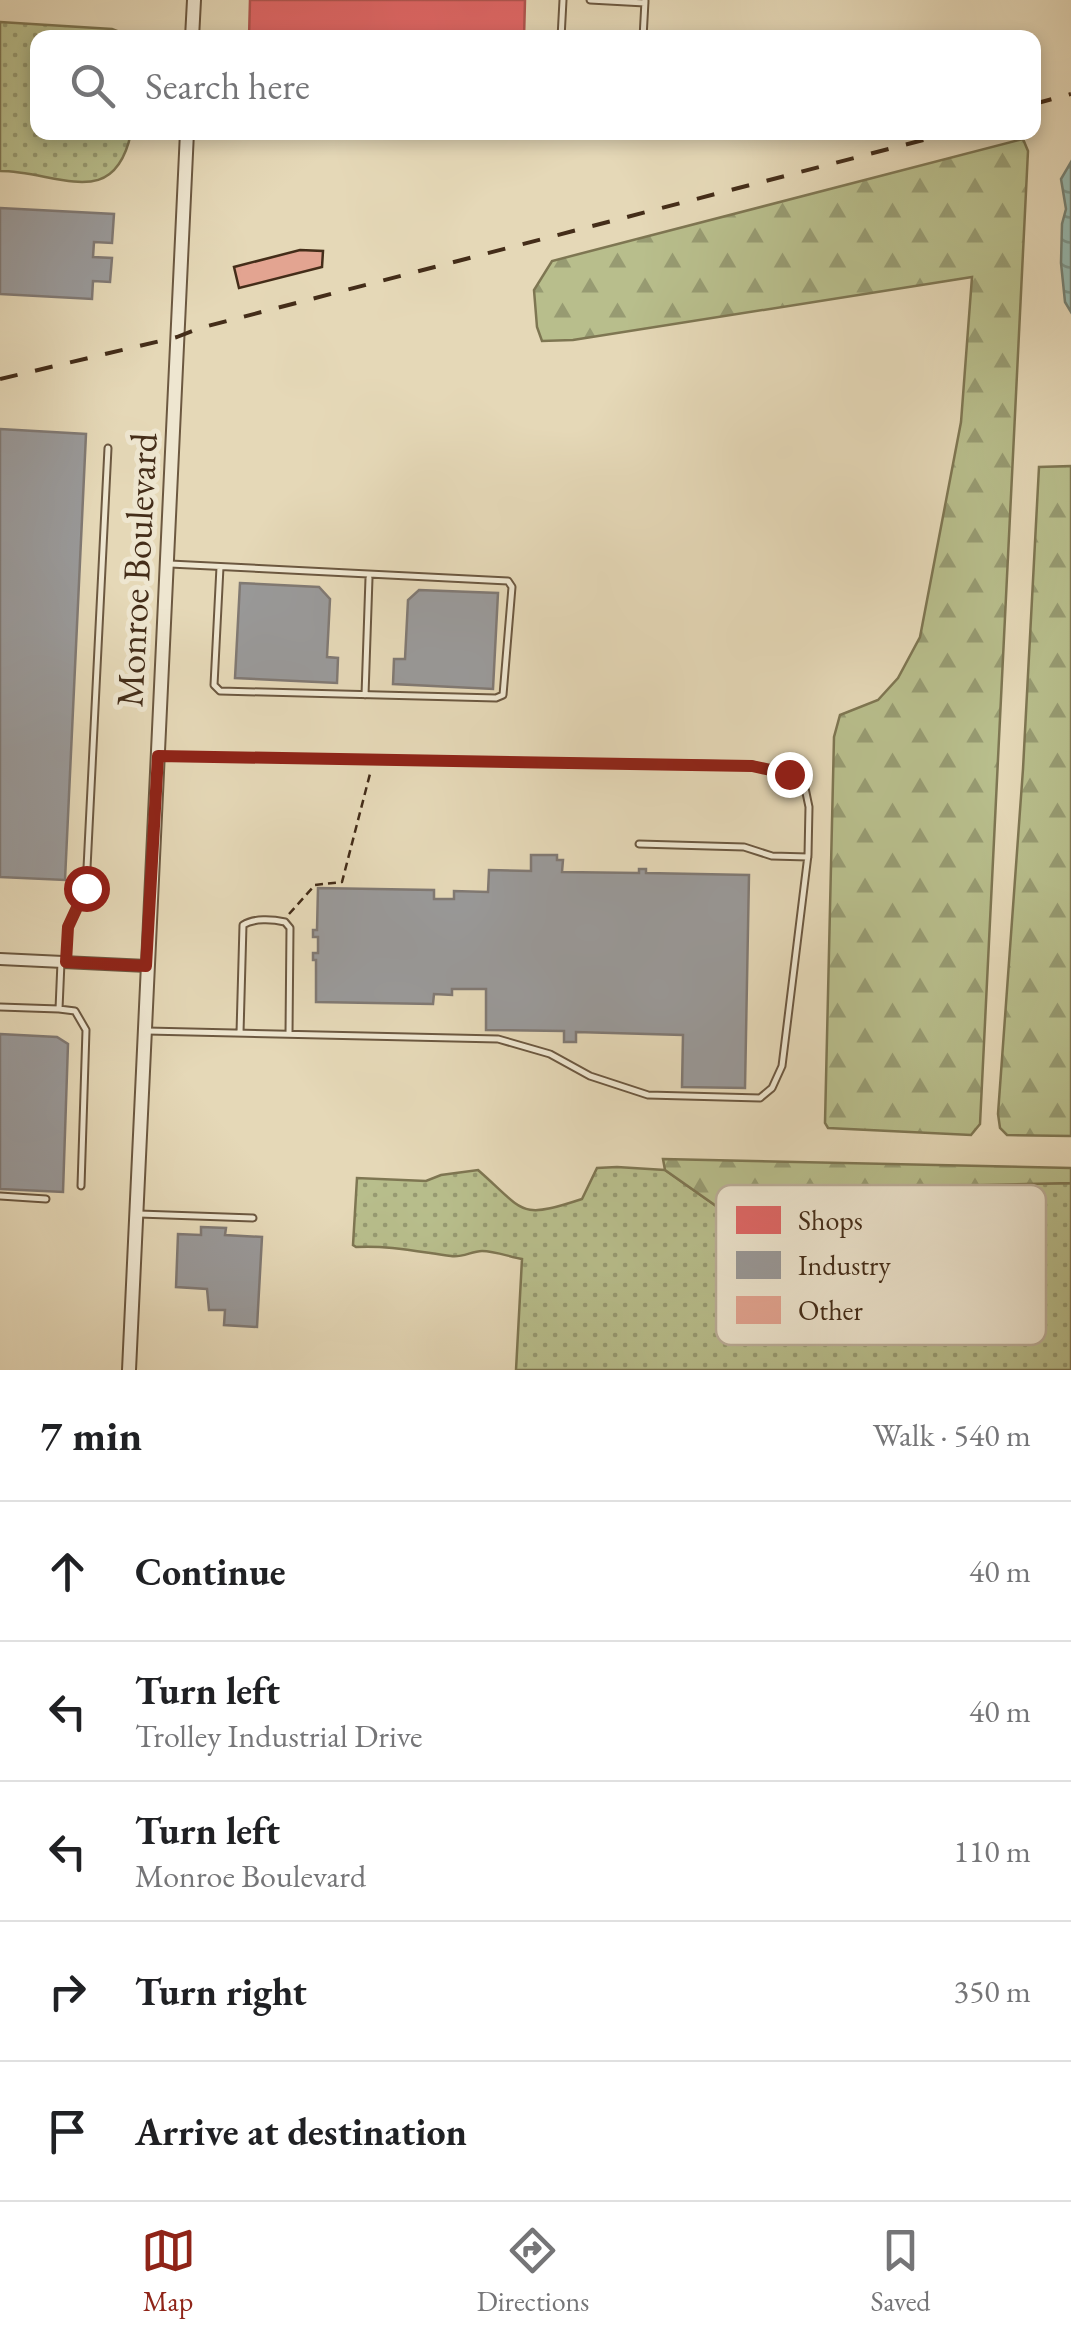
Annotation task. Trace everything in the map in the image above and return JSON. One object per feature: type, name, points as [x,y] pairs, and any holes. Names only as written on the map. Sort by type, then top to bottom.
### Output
[{"type":"street","points":[[192,30],[194,0]]},
{"type":"street","name":"Monroe Boulevard","points":[[129,1370],[187,140]]},
{"type":"street","points":[[0,959],[146,966]]},
{"type":"lane","points":[[561,30],[563,0]]},
{"type":"lane","points":[[590,0],[645,1],[643,30]]},
{"type":"lane","points":[[59,1009],[68,927],[86,888],[108,448]]},
{"type":"lane","points":[[167,564],[508,581],[512,587],[503,696],[220,691],[214,685],[220,567]]},
{"type":"lane","points":[[366,694],[369,576]]},
{"type":"lane","points":[[144,1031],[498,1040],[550,1054],[590,1076],[648,1094],[760,1098],[772,1088],[782,1066],[808,858],[809,807],[805,788],[789,774],[752,766],[158,756]]},
{"type":"lane","points":[[639,844],[744,847],[772,856],[808,858]]},
{"type":"lane","points":[[240,1033],[243,925],[250,921],[285,922],[290,928],[289,1034]]},
{"type":"lane","points":[[0,1007],[74,1012],[86,1030],[81,1186]]},
{"type":"lane","points":[[0,1196],[46,1198]]},
{"type":"lane","points":[[136,1214],[253,1218]]},
{"type":"path","points":[[285,922],[292,907],[314,886],[342,882],[373,759]]},
{"type":"green space","points":[[0,22],[115,30],[30,30],[30,140],[129,140],[123,158],[111,173],[80,182],[0,171]]},
{"type":"green space","points":[[1023,140],[1028,151],[980,1124],[971,1135],[828,1128],[825,1123],[834,737],[840,715],[878,700],[898,678],[920,637],[961,422],[972,277],[573,340],[542,341],[534,290],[552,261]]},
{"type":"green space","points":[[1071,466],[1071,1136],[1007,1135],[1000,1128],[998,1114],[1023,769],[1039,467]]},
{"type":"green space","points":[[663,1159],[1071,1168],[1071,1183],[716,1185],[716,1206],[665,1170]]},
{"type":"green space","points":[[597,1168],[665,1170],[716,1206],[716,1345],[1046,1345],[1046,1185],[941,1185],[1071,1183],[1071,1370],[516,1370],[522,1259],[487,1251],[455,1256],[353,1245],[357,1178],[426,1181],[478,1170],[515,1203],[534,1210],[582,1199]]},
{"type":"water","points":[[1071,162],[1071,312],[1065,302],[1061,263],[1066,209],[1061,179]]},
{"type":"building: Shops","points":[[250,0],[525,0],[524,30],[249,30]]},
{"type":"building: Industry","points":[[0,208],[114,214],[112,243],[94,242],[93,257],[112,258],[110,282],[93,281],[92,299],[0,294]]},
{"type":"building: Industry","points":[[0,429],[86,434],[65,880],[0,877]]},
{"type":"building: Industry","points":[[240,583],[319,587],[330,599],[327,657],[338,658],[337,683],[235,678]]},
{"type":"building: Industry","points":[[419,590],[498,593],[493,689],[393,684],[394,659],[405,659],[408,600]]},
{"type":"building: Industry","points":[[531,855],[557,855],[557,860],[563,860],[562,872],[639,873],[639,869],[646,869],[646,873],[749,875],[745,1088],[682,1087],[683,1035],[576,1032],[576,1042],[564,1042],[564,1031],[486,1030],[486,989],[452,989],[452,995],[434,994],[433,1004],[316,1002],[313,953],[318,953],[318,937],[313,937],[313,930],[317,930],[318,888],[434,890],[434,899],[454,899],[454,891],[488,892],[489,870],[531,871]]},
{"type":"building: Industry","points":[[0,1034],[57,1037],[68,1044],[63,1192],[0,1189]]},
{"type":"building: Industry","points":[[201,1227],[226,1228],[225,1235],[262,1237],[257,1327],[224,1325],[225,1310],[209,1310],[207,1289],[176,1287],[178,1234],[201,1235]]},
{"type":"building: Other","points":[[300,250],[323,251],[322,267],[239,288],[234,267]]},
{"type":"railway","points":[[1041,102],[1071,94]]},
{"type":"railway","points":[[0,379],[177,337],[923,140]]},
{"type":"route","points":[[86,888],[68,927],[66,962],[146,966],[158,756],[752,766],[789,774]]}]
